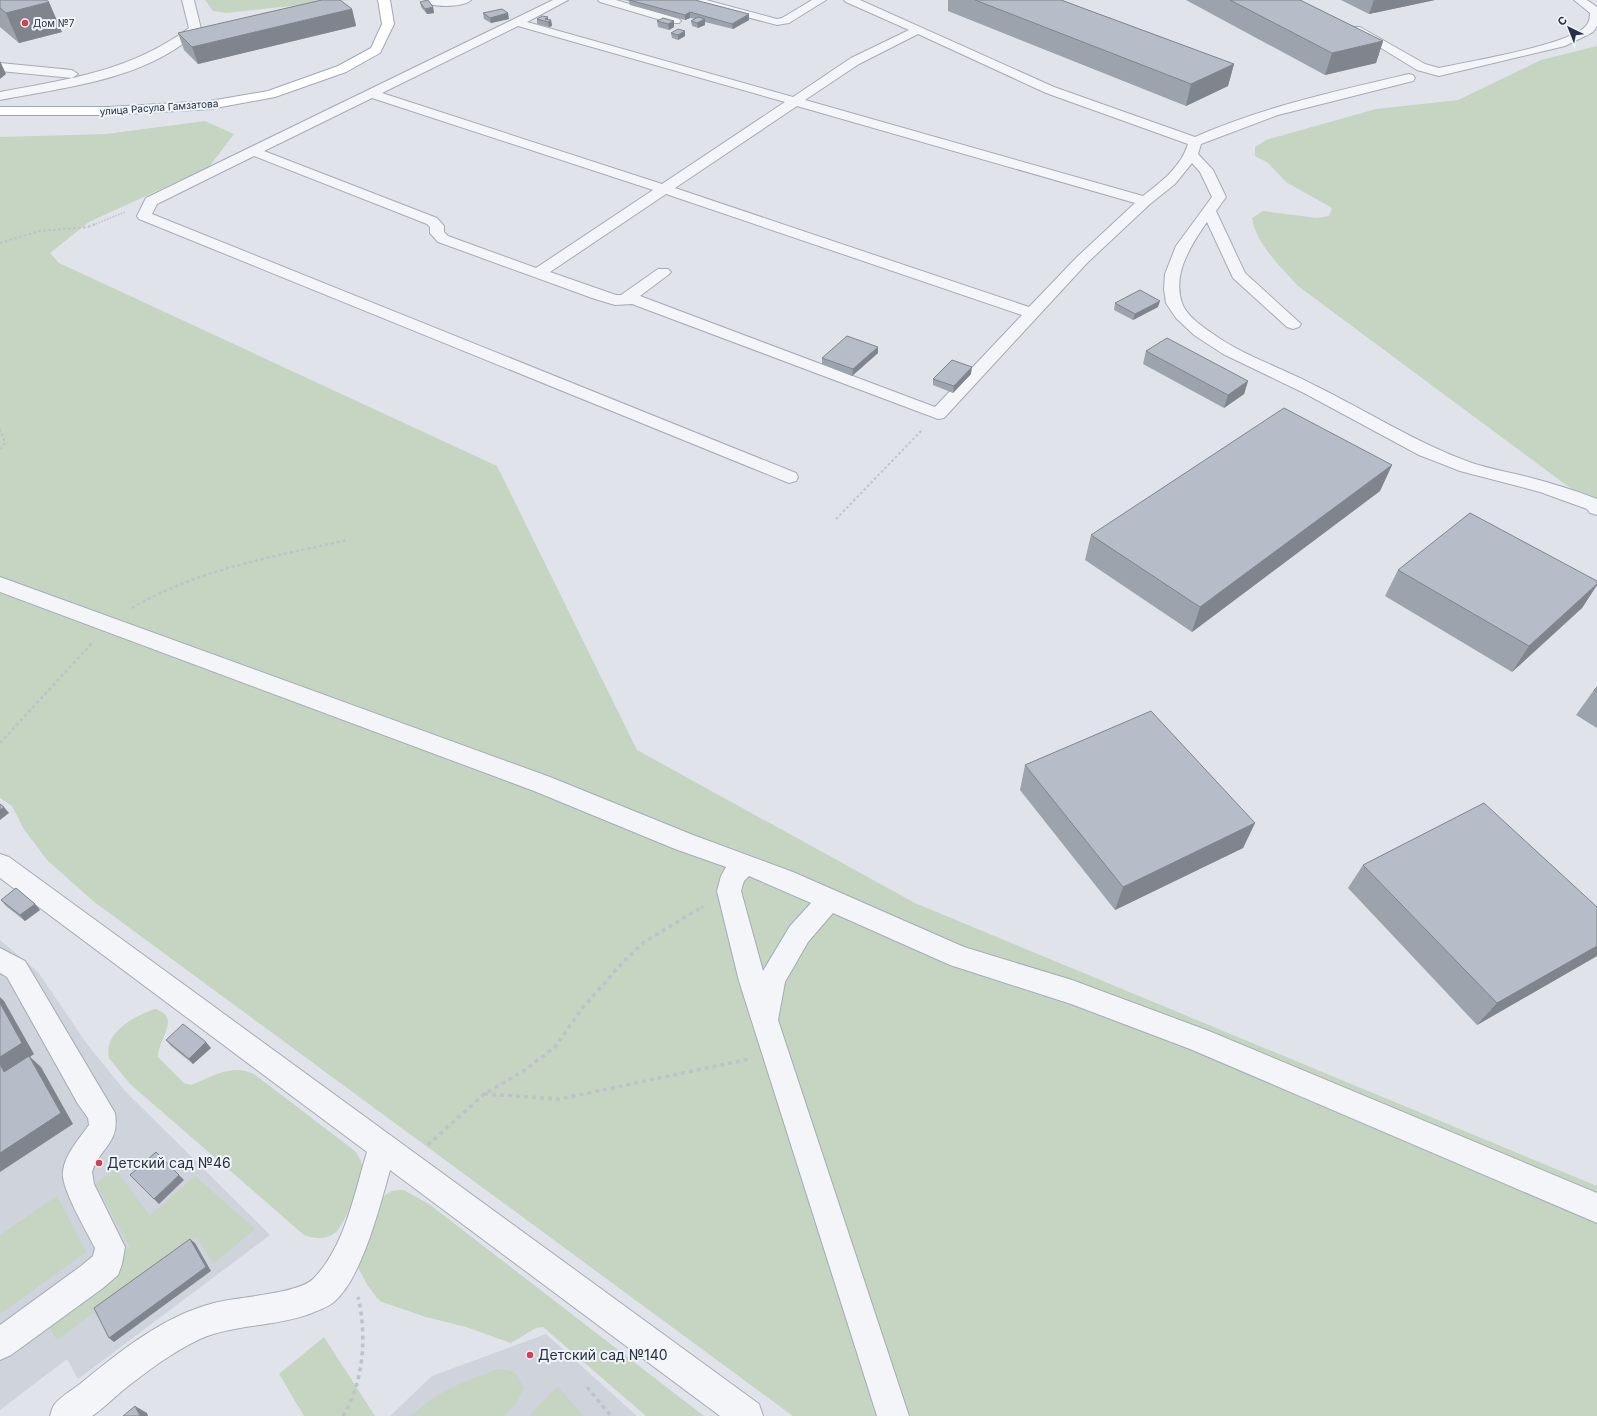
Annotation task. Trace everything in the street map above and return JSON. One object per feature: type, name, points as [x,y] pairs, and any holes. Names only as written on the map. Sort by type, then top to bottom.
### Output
[{"type":"main road","name":"улица Расула Гамзатова","points":[[0,110],[109,111],[210,104],[271,94],[342,69],[376,50],[388,24],[384,0]]},
{"type":"street","points":[[0,96],[99,76],[148,59],[183,39],[195,29],[188,0]]},
{"type":"street","points":[[433,0],[434,2],[440,4],[465,0]]},
{"type":"street","points":[[562,0],[151,201],[144,216],[789,477]]},
{"type":"street","points":[[604,0],[675,21]]},
{"type":"street","points":[[693,0],[777,22],[785,21],[820,0]]},
{"type":"street","points":[[850,0],[1050,90],[1193,148],[1219,197],[1186,244],[1174,267],[1170,285],[1174,305],[1190,324],[1217,344],[1309,389],[1398,437],[1466,467],[1539,486],[1597,507]]},
{"type":"street","points":[[1349,25],[1421,67],[1439,72],[1561,44],[1589,30],[1596,19],[1596,12],[1580,0]]},
{"type":"street","points":[[516,22],[795,100],[1145,201]]},
{"type":"street","points":[[537,274],[855,61],[917,30]]},
{"type":"street","points":[[0,56],[14,69]]},
{"type":"street","points":[[0,67],[99,76]]},
{"type":"street","points":[[253,151],[432,221],[437,226],[437,233],[443,239],[601,296],[615,300],[634,299],[938,414],[1082,260],[1145,201],[1170,181],[1193,148],[1240,122],[1409,78]]},
{"type":"street","points":[[370,93],[664,189],[1032,313]]},
{"type":"street","points":[[1209,211],[1238,275],[1293,324]]},
{"type":"street","points":[[626,299],[663,272]]},
{"type":"street","points":[[0,584],[110,623],[542,784],[684,842],[784,879],[959,957],[1072,992],[1199,1040],[1597,1208]]},
{"type":"street","points":[[0,864],[747,1416]]},
{"type":"street","points":[[745,864],[733,876],[729,891],[752,981],[842,1263],[883,1381],[893,1416]]},
{"type":"street","points":[[765,1022],[772,979],[799,934],[829,900]]},
{"type":"street","points":[[0,958],[16,969],[88,1095],[101,1113],[103,1126],[99,1135],[81,1160],[77,1172],[80,1187],[110,1247],[107,1264],[92,1277],[0,1344]]},
{"type":"street","points":[[66,1416],[160,1345],[184,1332],[211,1319],[304,1302],[321,1292],[341,1266],[357,1226],[382,1146]]},
{"type":"path","points":[[0,243],[39,231],[88,227],[151,201]]},
{"type":"path","points":[[836,519],[938,414]]},
{"type":"path","points":[[0,429],[6,443],[0,451]]},
{"type":"path","points":[[0,743],[110,623],[139,603],[184,581],[258,561],[347,540]]},
{"type":"path","points":[[407,1164],[484,1094],[522,1072],[555,1047],[581,1010],[622,963],[644,942],[729,891]]},
{"type":"path","points":[[484,1094],[560,1099],[775,1053]]},
{"type":"path","points":[[341,1266],[356,1291],[361,1306],[363,1326],[359,1378],[352,1399],[343,1416]]},
{"type":"path","points":[[587,1387],[611,1416]]},
{"type":"shaded area","name":"Детский сад №46","points":[[0,940],[38,972],[87,1044],[125,1091],[270,1235],[78,1379],[67,1359],[0,1410]]},
{"type":"shaded area","name":"Детский сад №140","points":[[546,1334],[637,1416],[390,1416],[432,1376]]},
{"type":"green space","points":[[205,0],[349,0],[226,13],[213,11]]},
{"type":"green space","points":[[1597,46],[1597,508],[1298,286],[1270,255],[1258,237],[1252,218],[1263,211],[1317,218],[1329,216],[1332,208],[1286,182],[1268,163],[1255,156],[1255,147],[1266,140],[1376,109],[1458,100],[1541,60]]},
{"type":"green space","points":[[205,121],[234,134],[209,167],[89,222],[50,253],[59,263],[497,466],[637,750],[915,903],[1597,1186],[1597,1416],[793,1416],[93,901],[47,860],[23,828],[12,806],[0,798],[0,137],[106,134]]},
{"type":"green space","points":[[155,1009],[167,1017],[168,1023],[158,1057],[184,1083],[191,1085],[222,1072],[238,1070],[254,1074],[355,1151],[361,1162],[362,1175],[351,1205],[343,1222],[336,1232],[324,1238],[304,1235],[130,1084],[109,1058],[108,1049],[111,1040],[122,1026]]},
{"type":"green space","points":[[115,1169],[150,1216],[195,1176],[255,1229],[214,1263],[196,1237],[57,1340],[48,1325],[130,1247],[96,1184]]},
{"type":"green space","points":[[404,1190],[429,1204],[704,1416],[646,1416],[543,1327],[536,1328],[511,1343],[466,1327],[426,1317],[382,1302],[368,1286],[357,1266],[369,1224],[379,1203],[392,1191]]},
{"type":"green space","points":[[57,1196],[86,1252],[0,1314],[0,1235]]},
{"type":"green space","points":[[324,1337],[375,1416],[304,1416],[279,1374]]},
{"type":"green space","points":[[498,1369],[508,1370],[518,1376],[524,1389],[515,1405],[503,1416],[411,1416],[442,1393],[462,1383]]},
{"type":"green space","points":[[558,1386],[583,1416],[529,1416]]},
{"type":"building","points":[[0,0],[46,0],[49,2],[6,13],[0,8]]},
{"type":"building","points":[[322,0],[340,0],[352,9],[192,47],[178,33]]},
{"type":"building","points":[[428,0],[433,7],[425,9],[420,2]]},
{"type":"building","points":[[629,0],[695,0],[749,14],[732,24],[690,12],[685,15]]},
{"type":"building","points":[[975,0],[1061,0],[1234,64],[1191,84]]},
{"type":"building","points":[[1230,0],[1300,0],[1383,41],[1332,53]]},
{"type":"building","points":[[502,9],[508,13],[490,18],[483,13]]},
{"type":"building","points":[[542,16],[548,17],[545,19],[551,20],[548,22],[537,19]]},
{"type":"building","points":[[698,17],[705,19],[697,23],[691,21]]},
{"type":"building","points":[[663,18],[674,21],[668,24],[657,21]]},
{"type":"building","points":[[678,29],[685,31],[678,35],[671,33]]},
{"type":"building","points":[[1140,290],[1160,301],[1135,314],[1115,303]]},
{"type":"building","points":[[847,336],[878,347],[853,369],[822,358]]},
{"type":"building","points":[[1167,338],[1248,381],[1228,395],[1146,351]]},
{"type":"building","points":[[952,360],[972,367],[954,386],[933,379]]},
{"type":"building","points":[[1284,408],[1392,465],[1200,607],[1091,535]]},
{"type":"building","points":[[1470,513],[1597,581],[1597,584],[1529,646],[1398,570]]},
{"type":"building","points":[[1151,711],[1255,823],[1123,887],[1025,765]]},
{"type":"building","points":[[1484,803],[1597,907],[1597,946],[1497,1003],[1363,865]]},
{"type":"building","points":[[0,804],[4,807],[0,810]]},
{"type":"building","points":[[16,888],[35,904],[20,915],[1,900]]},
{"type":"building","points":[[0,1003],[22,1043],[0,1057]]},
{"type":"building","points":[[183,1024],[206,1042],[189,1059],[166,1040]]},
{"type":"building","points":[[29,1056],[61,1113],[0,1153],[0,1064],[4,1072]]},
{"type":"building","points":[[156,1152],[179,1175],[154,1199],[130,1175]]},
{"type":"building","points":[[190,1239],[206,1267],[109,1338],[94,1308]]},
{"type":"building","points":[[135,1406],[140,1416],[123,1416]]},
{"type":"place","name":"Дом №7","points":[[25,23]]},
{"type":"place","name":"Детский сад №46","points":[[99,1163]]},
{"type":"place","name":"Детский сад №140","points":[[530,1355]]}]
